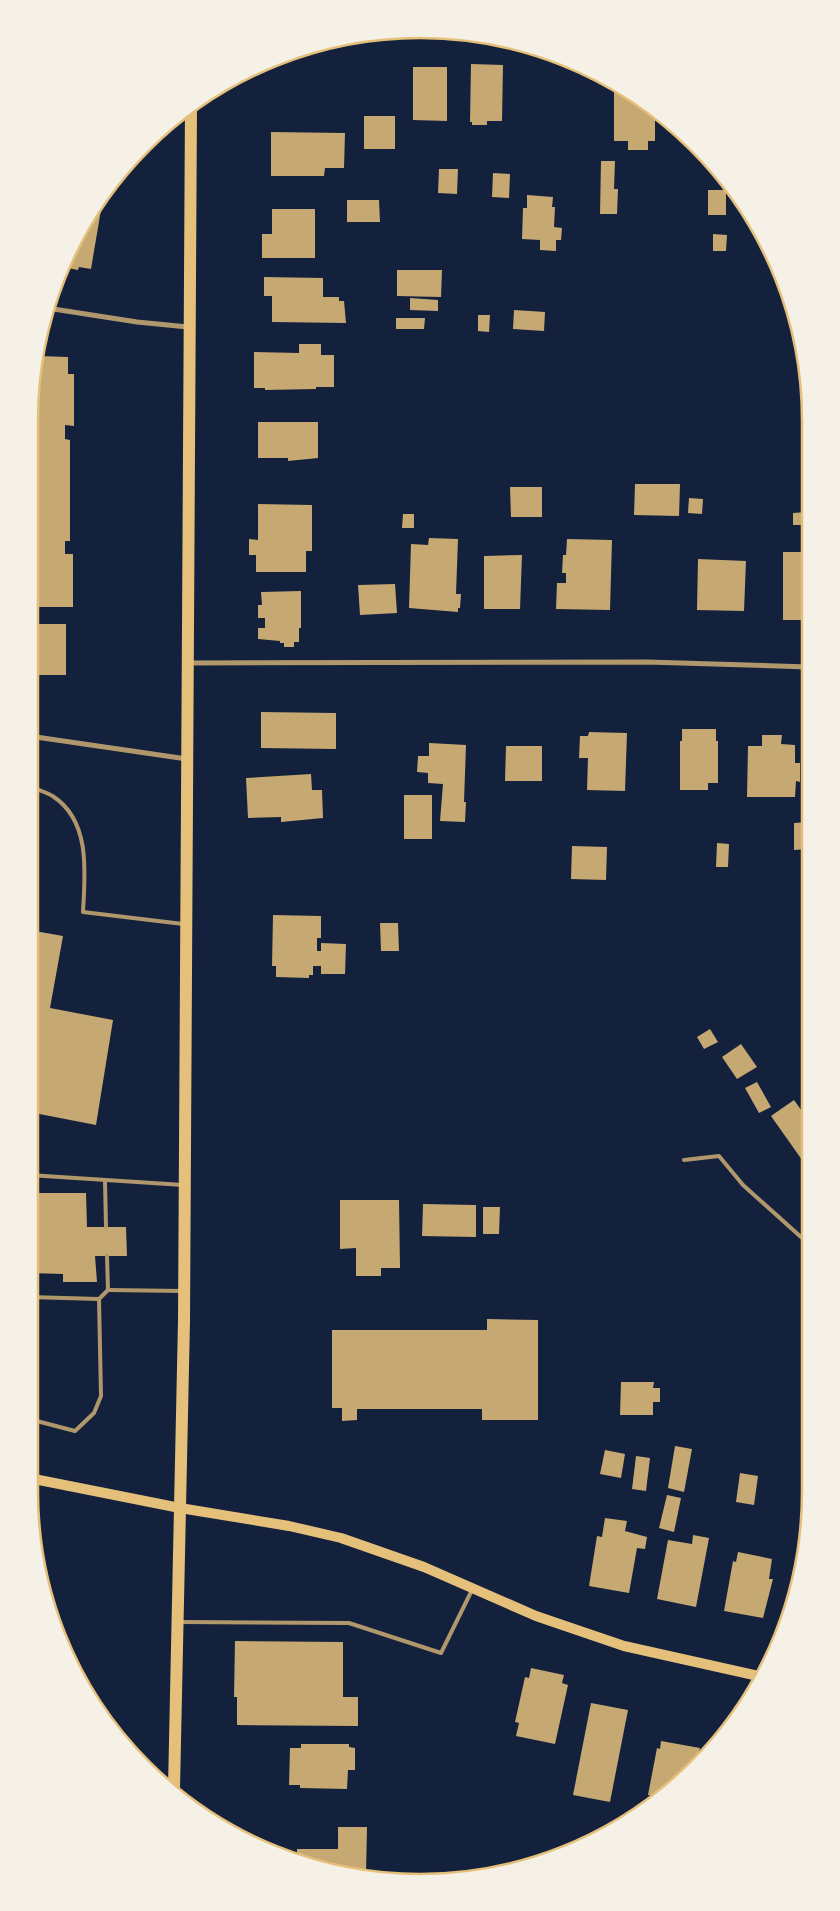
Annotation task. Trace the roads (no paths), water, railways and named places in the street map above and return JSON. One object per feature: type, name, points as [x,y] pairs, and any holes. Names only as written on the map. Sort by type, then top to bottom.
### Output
[{"type":"main road","points":[[174,1784],[184,1291],[191,114]]},
{"type":"main road","points":[[38,1480],[180,1508],[279,1524],[341,1538],[424,1567],[536,1616],[624,1646],[755,1675]]},
{"type":"street","points":[[54,309],[137,322],[190,327]]},
{"type":"street","points":[[188,663],[647,662],[802,667]]},
{"type":"street","points":[[38,737],[188,759]]},
{"type":"lane","points":[[38,790],[53,796],[67,809],[76,826],[83,848],[85,874],[83,912],[187,924]]},
{"type":"lane","points":[[684,1160],[719,1156],[743,1185],[802,1239]]},
{"type":"lane","points":[[38,1176],[185,1185]]},
{"type":"lane","points":[[105,1181],[106,1227]]},
{"type":"lane","points":[[107,1256],[108,1290]]},
{"type":"lane","points":[[38,1297],[99,1298],[108,1290],[184,1291]]},
{"type":"lane","points":[[38,1421],[75,1431],[94,1413],[101,1396],[99,1298]]},
{"type":"lane","points":[[178,1622],[348,1623],[441,1653],[473,1588]]}]
